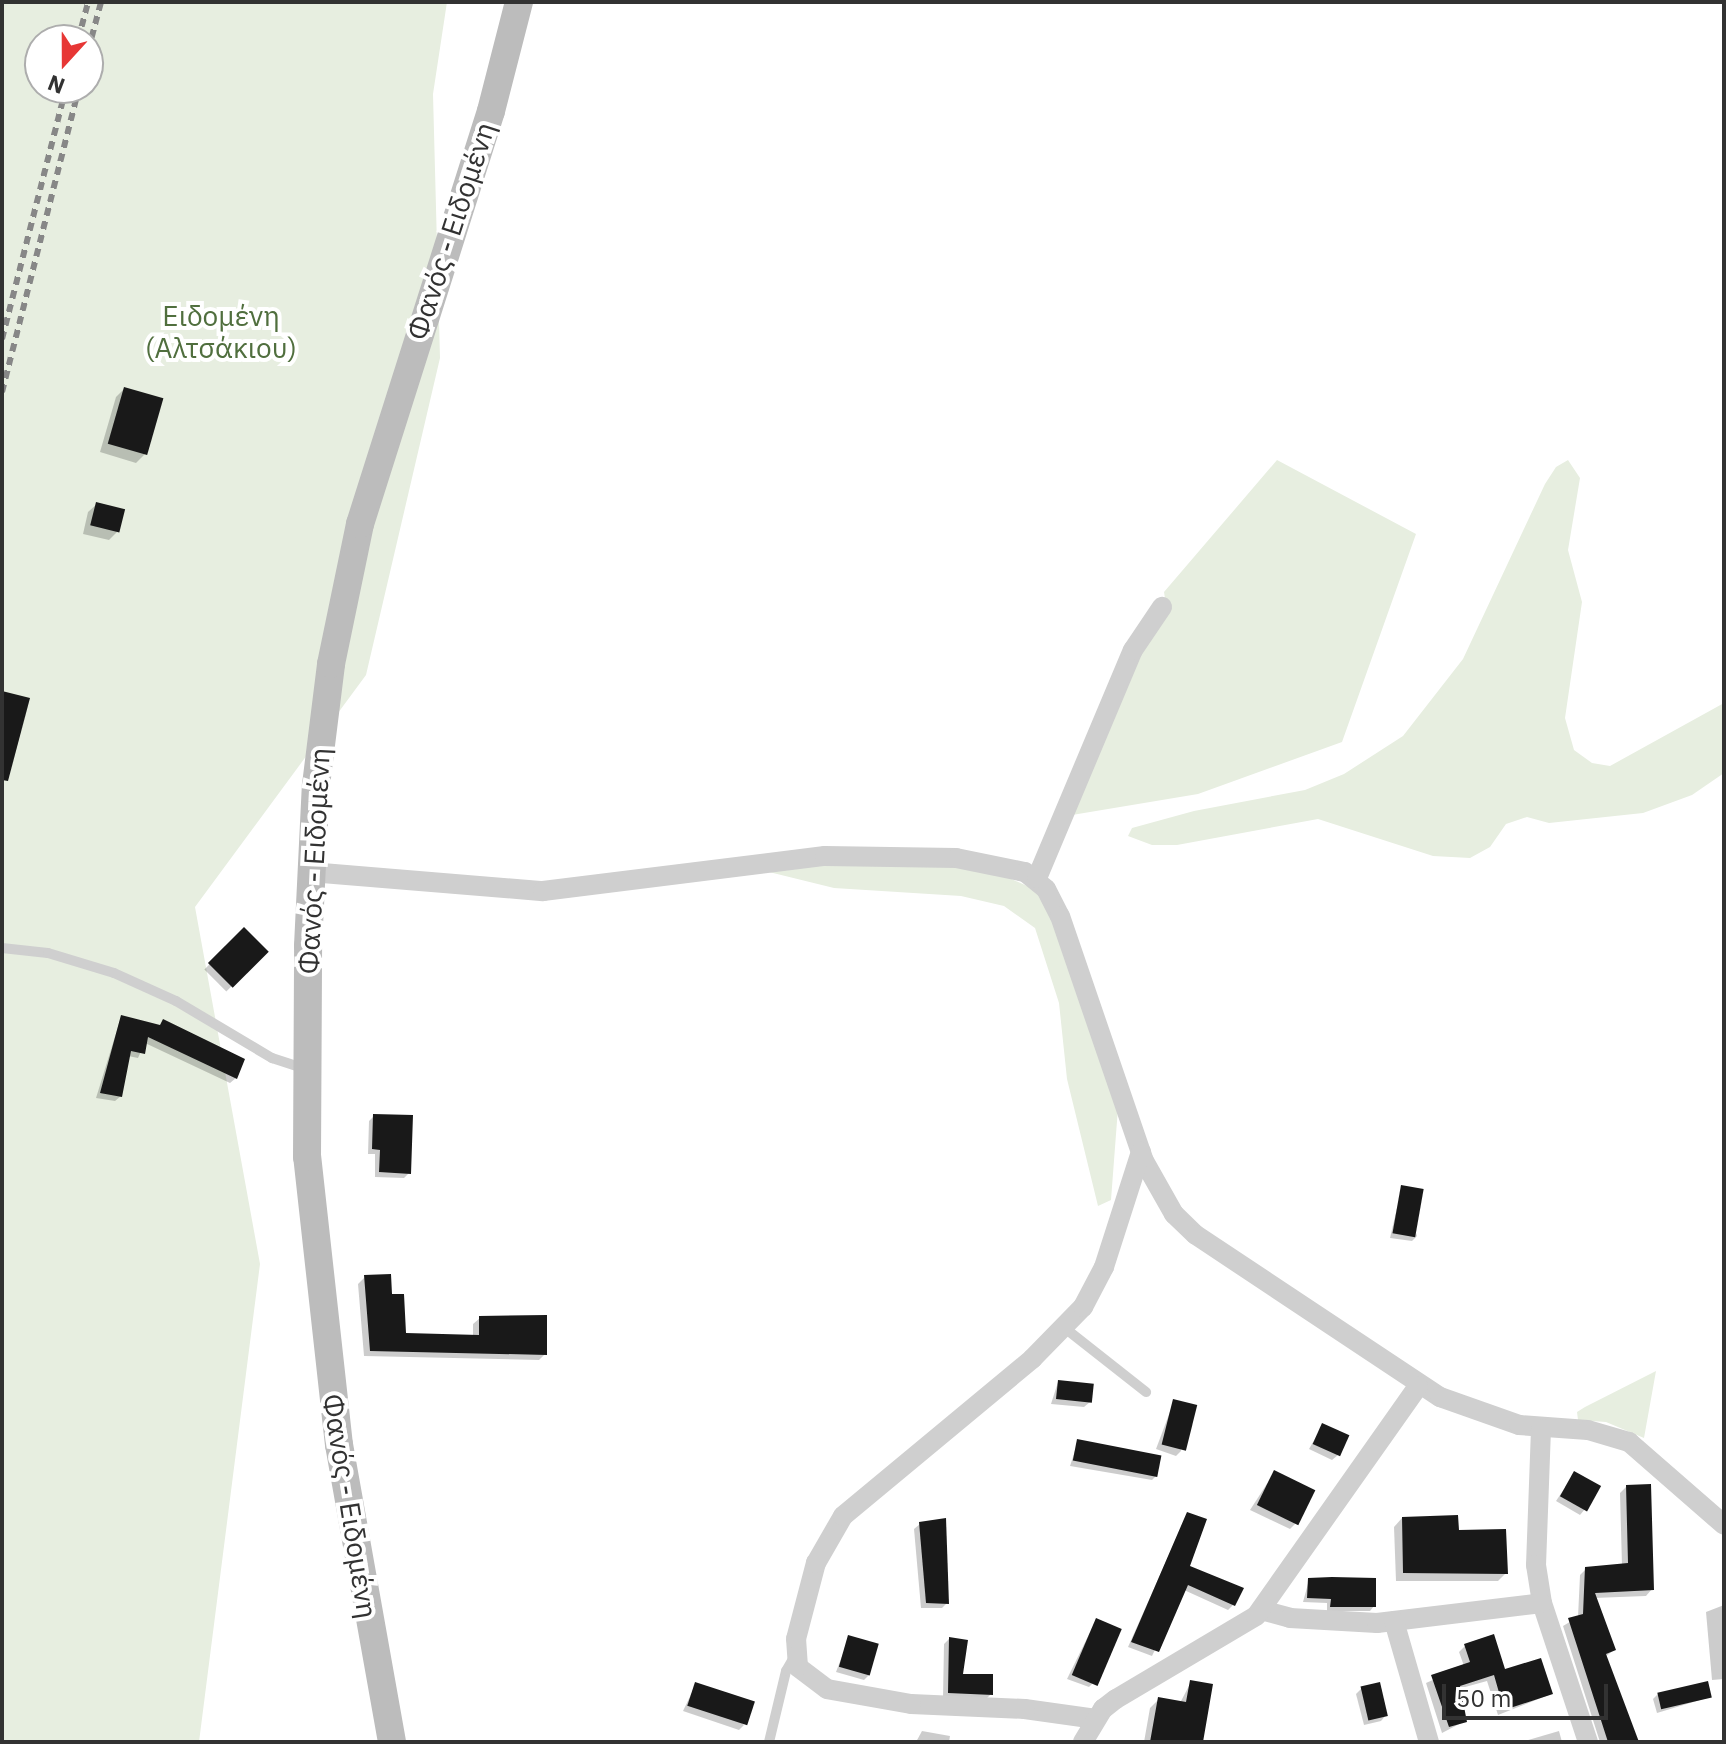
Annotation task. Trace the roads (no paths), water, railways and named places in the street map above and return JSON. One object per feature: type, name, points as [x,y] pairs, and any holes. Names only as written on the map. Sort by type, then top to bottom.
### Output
[{"type":"street","name":"Φανός - Ειδομένη","points":[[392,1742],[339,1445],[307,1157],[305,1068],[310,872],[329,678],[360,524],[491,111],[519,2]]},
{"type":"street","points":[[1037,878],[1133,650],[1162,607]]},
{"type":"street","points":[[310,872],[566,891],[781,860],[882,855],[985,861],[1037,878],[1060,916],[1078,963],[1141,1152],[1159,1191],[1196,1235],[1418,1386],[1492,1418],[1541,1429],[1588,1430],[1629,1442],[1724,1525]]},
{"type":"street","points":[[1096,1719],[854,1696],[812,1683],[798,1667],[795,1656],[805,1594],[843,1516],[1066,1329],[1104,1267],[1141,1152]]},
{"type":"street","points":[[1083,1742],[1096,1719],[1116,1699],[1240,1630],[1261,1610],[1418,1386]]},
{"type":"street","points":[[1541,1429],[1535,1530],[1542,1603],[1588,1742]]},
{"type":"street","points":[[1261,1610],[1323,1621],[1394,1621],[1542,1603]]},
{"type":"street","points":[[1394,1621],[1429,1742]]},
{"type":"lane","points":[[2,948],[48,953],[114,973],[176,1001],[272,1058],[305,1068]]},
{"type":"lane","points":[[1066,1329],[1146,1392]]},
{"type":"lane","points":[[769,1742],[786,1671],[795,1656]]},
{"type":"railway","points":[[82,24],[88,2]]},
{"type":"railway","points":[[95,24],[101,2]]},
{"type":"railway","points":[[2,339],[62,104]]},
{"type":"railway","points":[[2,392],[75,104]]},
{"type":"park label","name":"Ειδομένη (Αλτσάκιου)","points":[[221,332]]}]
